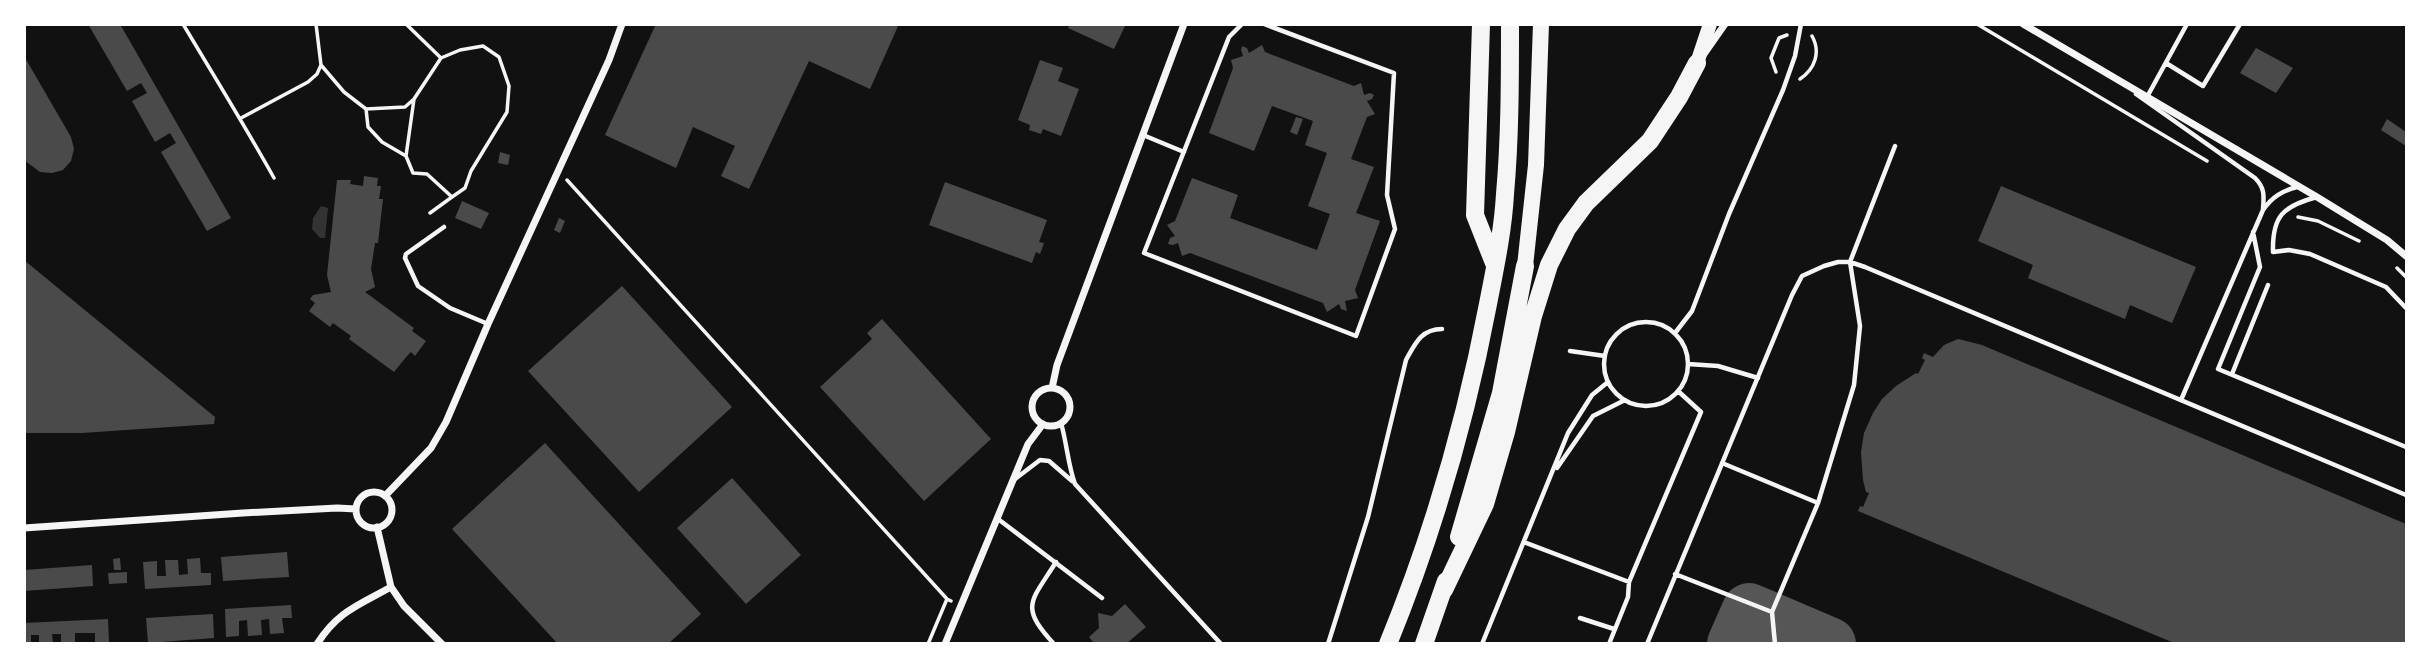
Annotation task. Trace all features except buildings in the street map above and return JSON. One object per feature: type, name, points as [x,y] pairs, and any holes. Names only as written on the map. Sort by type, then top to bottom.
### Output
[{"type":"highway","points":[[1481,24],[1475,215],[1495,267]]},
{"type":"highway","points":[[1388,643],[1438,502],[1474,381],[1505,196],[1510,24]]},
{"type":"highway","points":[[1424,643],[1444,590],[1501,393],[1525,266],[1536,165],[1541,24]]},
{"type":"highway","points":[[1444,590],[1485,504],[1509,419],[1532,316],[1549,265],[1567,229],[1586,203],[1650,141],[1679,97],[1697,63]]},
{"type":"main road","points":[[1697,63],[1710,24]]},
{"type":"street","points":[[385,496],[431,448],[446,422],[609,60],[622,24]]},
{"type":"street","points":[[1052,388],[1057,365],[1184,24]]},
{"type":"street","points":[[1697,63],[1725,24]]},
{"type":"street","points":[[2023,24],[2146,99],[2317,197],[2387,240],[2406,256]]},
{"type":"street","points":[[1052,388],[1059,390],[1070,402],[1070,410],[1061,423],[1043,424],[1033,414],[1034,399],[1038,393],[1052,388]]},
{"type":"street","points":[[945,643],[1028,444],[1043,424]]},
{"type":"street","points":[[369,492],[385,496],[390,501],[391,514],[388,520],[377,527],[365,526],[356,509],[360,499],[369,492]]},
{"type":"street","points":[[24,528],[282,511],[356,509]]},
{"type":"street","points":[[377,527],[391,587],[404,606],[442,643]]},
{"type":"street","points":[[317,643],[328,627],[346,610],[391,587]]},
{"type":"lane","points":[[1242,24],[1229,37],[1144,253],[1356,336],[1395,229],[1387,195],[1394,73],[1264,24]]},
{"type":"lane","points":[[1675,333],[1692,311],[1729,214],[1783,90],[1795,56],[1801,24]]},
{"type":"lane","points":[[2187,24],[2146,99],[2255,178],[2262,185],[2264,192],[2263,210]]},
{"type":"lane","points":[[2166,63],[2203,86],[2240,24]]},
{"type":"lane","points":[[1143,135],[1184,152]]},
{"type":"lane","points":[[1774,643],[1772,612],[1818,503],[1854,385],[1860,326],[1850,262],[1895,146]]},
{"type":"lane","points":[[2181,400],[2263,210],[2274,197],[2298,186]]},
{"type":"lane","points":[[2317,197],[2283,211],[2277,219],[2273,235],[2273,252],[2289,250],[2310,254],[2386,287],[2406,308]]},
{"type":"lane","points":[[444,227],[406,254],[405,258],[418,286],[450,308],[488,324]]},
{"type":"lane","points":[[2253,232],[2260,267],[2218,369],[2406,447]]},
{"type":"lane","points":[[1647,643],[1802,276],[1838,262],[1850,262],[2406,495]]},
{"type":"lane","points":[[2232,374],[2268,285]]},
{"type":"lane","points":[[1644,322],[1658,324],[1675,333],[1686,352],[1688,364],[1687,375],[1671,398],[1653,405],[1634,404],[1615,393],[1608,382],[1605,369],[1605,356],[1612,339],[1630,325],[1644,322]]},
{"type":"lane","points":[[1328,643],[1368,517],[1406,360],[1418,339],[1432,329],[1442,329]]},
{"type":"lane","points":[[1570,351],[1605,356]]},
{"type":"lane","points":[[1688,364],[1718,366],[1758,378]]},
{"type":"lane","points":[[1482,643],[1568,433],[1592,395],[1608,382]]},
{"type":"lane","points":[[1609,643],[1628,597],[1629,582],[1701,412],[1678,391]]},
{"type":"lane","points":[[1553,474],[1593,416],[1625,400]]},
{"type":"lane","points":[[1061,423],[1075,484]]},
{"type":"lane","points":[[1012,482],[1040,460],[1049,461],[1075,484],[1221,643]]},
{"type":"lane","points":[[1722,463],[1818,503]]},
{"type":"lane","points":[[997,518],[1102,598]]},
{"type":"lane","points":[[1524,542],[1629,582]]},
{"type":"lane","points":[[1054,643],[1037,624],[1031,607],[1035,595],[1056,562]]},
{"type":"lane","points":[[1675,574],[1772,612]]},
{"type":"lane","points":[[1580,618],[1614,629]]},
{"type":"path","points":[[183,24],[241,118],[274,178]]},
{"type":"path","points":[[241,118],[308,82],[317,74],[321,65],[316,24]]},
{"type":"path","points":[[406,24],[440,58]]},
{"type":"path","points":[[1783,90],[1771,58],[1779,38],[1787,35],[1791,24]]},
{"type":"path","points":[[1977,24],[2147,124]]},
{"type":"path","points":[[321,65],[344,92],[366,109],[405,107],[414,99],[440,58],[460,50],[483,46],[499,57],[509,86],[507,112],[464,188],[430,213]]},
{"type":"path","points":[[414,99],[406,156],[413,173],[427,174],[452,197]]},
{"type":"path","points":[[366,109],[368,127],[382,142],[406,156]]},
{"type":"path","points":[[558,171],[947,599],[961,605]]},
{"type":"path","points":[[929,643],[947,599]]},
{"type":"shaded area","points":[[321,206],[328,208],[325,238],[320,238],[312,229],[313,218]]},
{"type":"taxiway","points":[[1734,644],[1749,610],[1829,644]]}]
